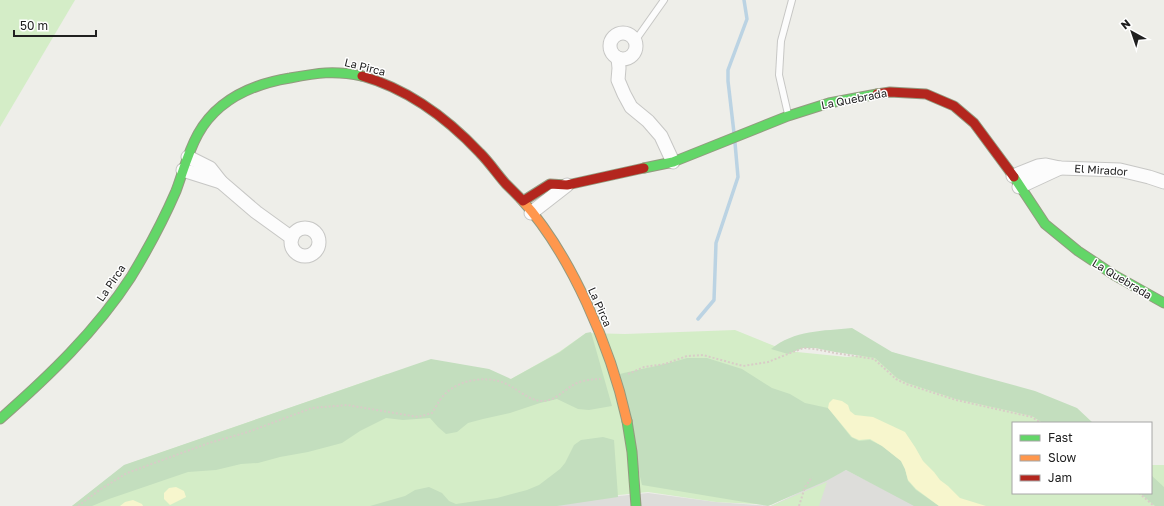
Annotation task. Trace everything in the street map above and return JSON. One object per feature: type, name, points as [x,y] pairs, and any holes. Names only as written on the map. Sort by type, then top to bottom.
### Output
[{"type":"street","points":[[621,33],[630,34],[635,41],[635,51],[633,55],[625,59],[614,56],[610,46],[612,39],[615,36],[621,33]]},
{"type":"street","points":[[618,58],[618,80],[624,94],[631,107],[648,121],[661,136],[673,162]]},
{"type":"street","name":"La Pirca","points":[[0,419],[64,360],[103,316],[129,279],[150,244],[166,212],[194,139],[206,121],[218,108],[236,96],[257,86],[279,79],[329,72],[349,74],[382,82],[410,96],[444,120],[475,147],[523,202],[554,244],[573,276],[597,329],[616,380],[630,440],[634,470],[636,506]]},
{"type":"street","name":"La Quebrada","points":[[523,202],[550,184],[567,185],[615,176],[673,162],[788,116],[829,102],[890,92],[926,94],[954,106],[974,123],[1045,224],[1078,252],[1114,275],[1164,303]]},
{"type":"street","points":[[188,157],[210,168],[221,182],[256,212],[292,238]]},
{"type":"street","name":"El Mirador","points":[[1016,182],[1060,168],[1120,170],[1149,176],[1164,182]]},
{"type":"street","points":[[183,170],[221,182]]},
{"type":"street","name":"La Quebrada","points":[[531,213],[567,185]]},
{"type":"lane","points":[[635,41],[664,0]]},
{"type":"lane","points":[[788,116],[779,75],[781,41],[792,0]]},
{"type":"path","points":[[78,506],[101,489],[127,473],[208,443],[248,432],[312,408],[347,405],[418,418],[432,413],[442,396],[459,384],[485,379],[498,380],[529,397],[543,401],[557,397],[576,383],[592,379],[616,380],[644,366],[665,364],[687,356],[703,355],[743,366],[768,362],[803,348],[874,359],[896,378],[906,384],[956,400],[1032,417],[1040,422]]},
{"type":"path","points":[[799,506],[805,487],[812,478]]},
{"type":"path","points":[[1140,494],[1154,506]]},
{"type":"shaded area","points":[[0,0],[75,0],[0,127]]},
{"type":"shaded area","points":[[852,328],[892,352],[1035,391],[1077,408],[1092,422],[1041,422],[1032,416],[956,399],[907,383],[897,378],[875,358],[815,348],[803,348],[788,354],[771,349],[789,338],[809,332]]},
{"type":"shaded area","points":[[735,330],[787,351],[847,357],[892,352],[1090,422],[1012,422],[1012,494],[1152,494],[1152,465],[1164,465],[1164,506],[917,506],[846,469],[771,505],[716,502],[648,492],[545,506],[72,506],[125,465],[387,374],[511,379],[559,352],[586,333],[625,334]]},
{"type":"shaded area","points":[[591,332],[612,406],[589,410],[578,409],[557,399],[510,413],[468,423],[457,432],[446,434],[430,418],[403,420],[386,418],[360,431],[342,443],[258,463],[241,464],[216,470],[188,472],[92,506],[72,506],[124,465],[431,359],[489,369],[511,379],[560,352],[586,333]]},
{"type":"shaded area","points":[[687,358],[707,358],[742,369],[772,388],[790,394],[805,403],[828,408],[851,437],[859,441],[870,440],[882,446],[901,461],[908,481],[916,490],[939,506],[914,506],[846,470],[826,481],[768,506],[642,485],[616,375]]},
{"type":"shaded area","points":[[603,437],[614,440],[618,497],[557,506],[370,506],[405,496],[415,490],[429,487],[442,493],[449,501],[456,504],[497,498],[527,490],[539,485],[560,469],[565,463],[574,445],[581,440]]},
{"type":"shaded area","points":[[846,470],[916,506],[771,506]]},
{"type":"shaded area","points":[[1152,476],[1164,487],[1164,506],[1155,506],[1141,494],[1152,494]]},
{"type":"shaded area","points":[[827,482],[819,506],[771,506]]},
{"type":"shaded area","points":[[648,493],[716,502],[771,506],[551,506]]},
{"type":"sand","points":[[833,399],[842,401],[848,405],[850,411],[855,415],[873,417],[905,432],[923,461],[940,480],[960,498],[986,506],[939,506],[916,489],[908,480],[901,461],[882,446],[870,439],[859,440],[852,437],[828,408],[829,403]]},
{"type":"sand","points":[[176,487],[184,491],[186,497],[170,505],[164,499],[164,493],[169,488]]},
{"type":"sand","points":[[133,500],[142,504],[143,506],[120,506],[125,502]]},
{"type":"waterway","points":[[734,133],[728,70],[747,19],[744,0]]},
{"type":"waterway","points":[[698,319],[714,300],[716,243],[738,177],[735,143]]},
{"type":"traffic: fast","points":[[0,419],[71,352],[103,316],[117,297],[131,277],[161,224],[176,191],[194,141],[206,122],[215,112],[237,96],[263,84],[326,73],[343,73],[362,76]]},
{"type":"traffic: fast","points":[[644,168],[673,162],[788,116],[829,103],[877,94]]},
{"type":"traffic: fast","points":[[1014,177],[1045,224],[1078,251],[1114,275],[1164,303]]},
{"type":"traffic: fast","points":[[627,421],[632,452],[636,506]]},
{"type":"traffic: slow","points":[[521,199],[539,221],[556,247],[587,303],[611,363],[627,421]]},
{"type":"traffic: jam","points":[[362,76],[411,97],[441,117],[468,140],[521,199]]},
{"type":"traffic: jam","points":[[877,94],[890,92],[926,94],[954,106],[974,123],[1014,177]]},
{"type":"traffic: jam","points":[[523,201],[550,184],[567,185],[644,168]]}]
